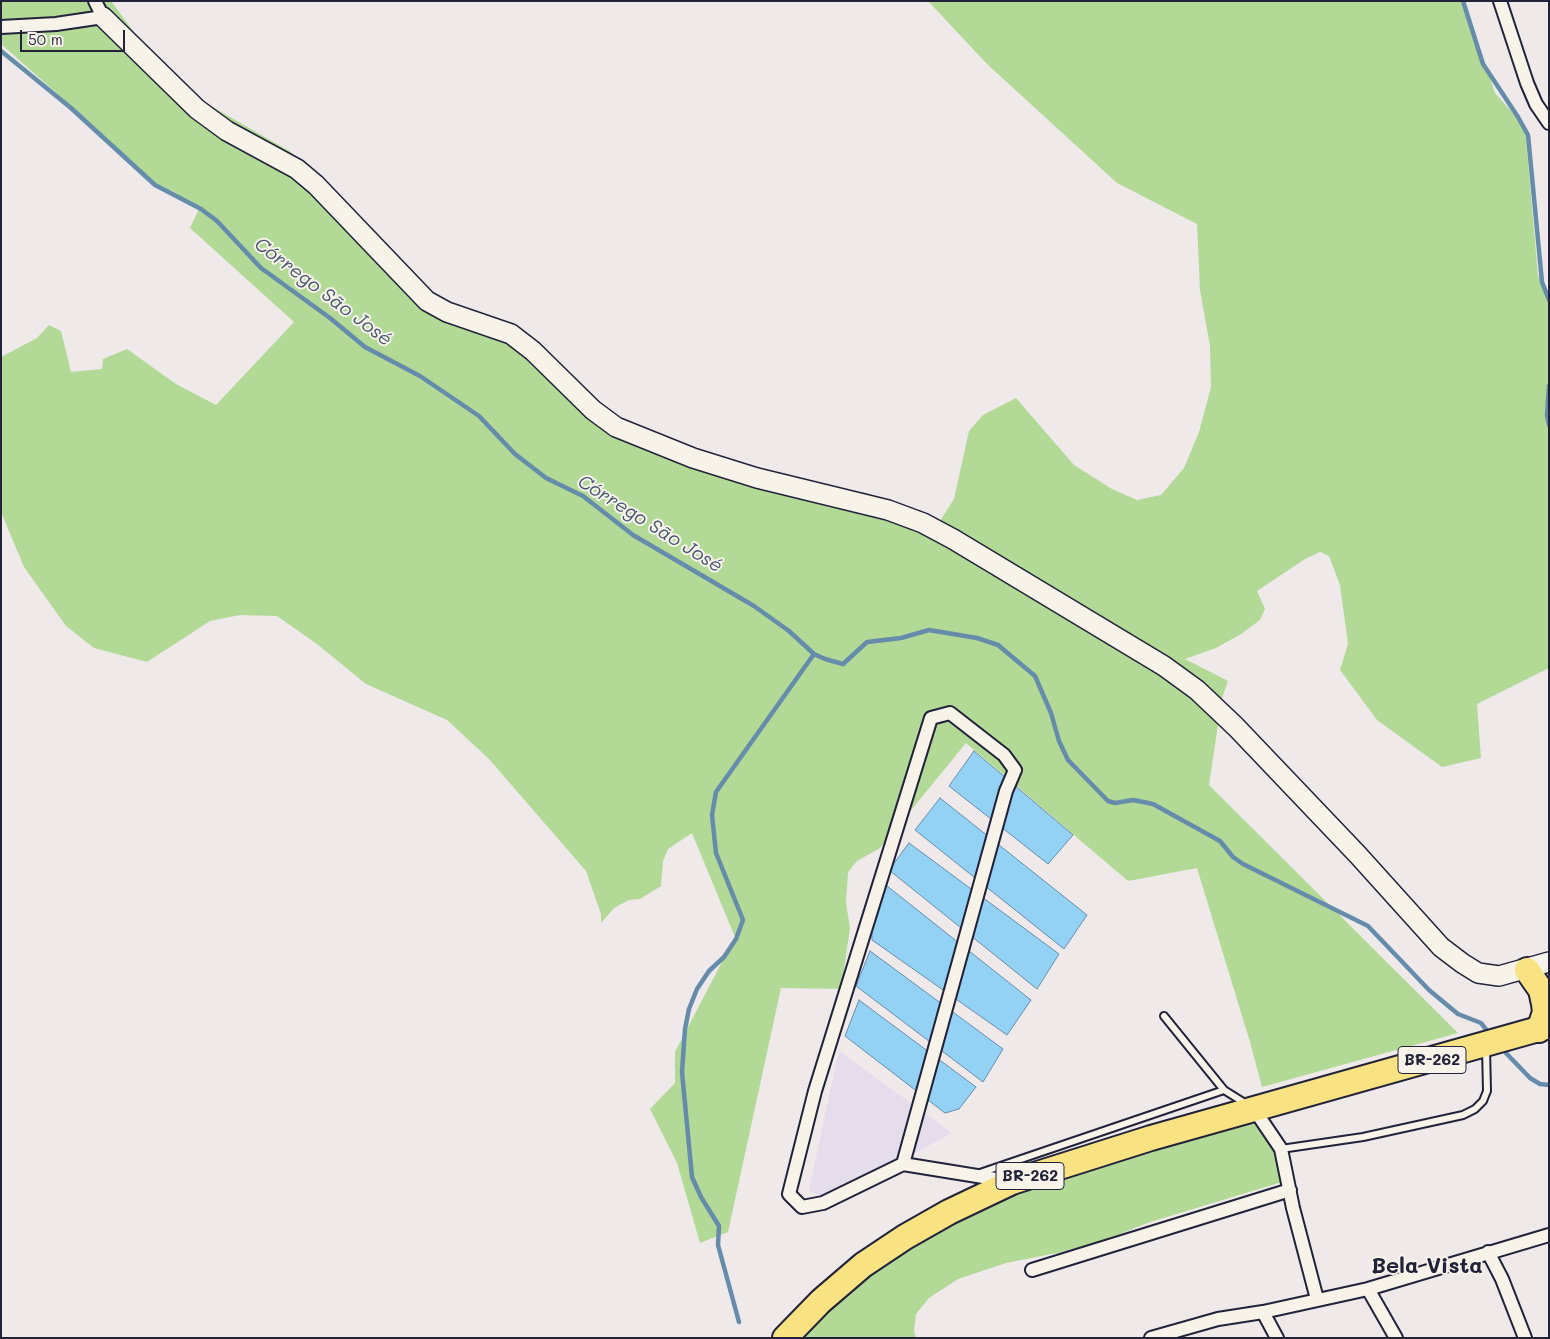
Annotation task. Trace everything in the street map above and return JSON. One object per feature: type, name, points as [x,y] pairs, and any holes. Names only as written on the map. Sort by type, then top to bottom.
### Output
[{"type":"highway","points":[[1538,966],[1545,1012],[1544,1028]]},
{"type":"highway","name":"BR-262","points":[[785,1338],[821,1301],[863,1265],[898,1241],[950,1212],[1012,1182],[1100,1152],[1486,1046],[1544,1028]]},
{"type":"street","points":[[1500,1],[1530,90],[1536,104],[1549,123]]},
{"type":"street","points":[[1,27],[56,24],[99,9],[197,109],[227,131],[297,169],[316,185],[418,292],[437,308],[511,334],[533,351],[593,410],[616,428],[693,458],[758,478],[888,510],[923,523],[983,556],[1164,666],[1197,690],[1236,727],[1358,855],[1441,947],[1462,964],[1478,973],[1499,976],[1538,966]]},
{"type":"street","points":[[903,1164],[1006,790],[1014,770],[1004,755],[950,713],[931,718],[815,1091],[789,1194],[802,1207],[823,1203],[903,1164],[1012,1182]]},
{"type":"street","points":[[1254,1109],[1281,1149],[1318,1299]]},
{"type":"street","points":[[1032,1270],[1290,1190]]},
{"type":"street","points":[[1154,1337],[1218,1319],[1263,1312],[1368,1289],[1549,1235]]},
{"type":"street","points":[[1488,1252],[1502,1279],[1526,1338]]},
{"type":"street","points":[[1368,1289],[1396,1338]]},
{"type":"street","points":[[1263,1312],[1277,1338]]},
{"type":"lane","points":[[1164,1016],[1224,1090],[1254,1109]]},
{"type":"lane","points":[[1281,1149],[1363,1137],[1463,1115],[1475,1109],[1483,1101],[1487,1091],[1486,1046]]},
{"type":"lane","points":[[974,1175],[1224,1090]]},
{"type":"shaded area","points":[[839,1051],[952,1133],[826,1201],[809,1190]]},
{"type":"green space","points":[[1,1],[111,1],[139,39],[204,102],[291,152],[336,191],[379,236],[411,281],[427,296],[472,315],[616,429],[746,476],[867,493],[940,521],[954,499],[969,431],[983,415],[1016,398],[1074,465],[1112,489],[1137,500],[1161,495],[1184,468],[1199,432],[1211,387],[1210,346],[1200,290],[1197,224],[1117,183],[987,64],[928,1],[1464,1],[1495,93],[1525,127],[1538,276],[1549,297],[1549,668],[1477,704],[1481,758],[1442,767],[1377,720],[1340,670],[1348,644],[1340,585],[1329,556],[1320,552],[1305,559],[1257,591],[1265,609],[1260,620],[1241,634],[1216,648],[1185,659],[1228,681],[1222,698],[1209,785],[1458,1033],[1262,1087],[1197,868],[1128,881],[966,743],[880,848],[857,861],[848,872],[846,903],[850,928],[841,989],[781,988],[728,1232],[700,1243],[677,1163],[650,1109],[675,1083],[675,1052],[735,937],[692,833],[668,849],[663,861],[661,886],[640,899],[629,900],[614,908],[601,923],[601,914],[586,871],[489,759],[447,720],[366,684],[317,644],[277,616],[240,615],[210,621],[147,662],[94,648],[66,626],[24,567],[1,512],[1,357],[37,338],[49,325],[61,331],[71,372],[102,369],[103,359],[127,349],[176,384],[216,405],[294,322],[190,228],[199,209],[172,191],[156,188],[96,128],[1,44]]},
{"type":"green space","points":[[1249,1118],[1272,1145],[1281,1165],[1282,1182],[1147,1223],[1108,1239],[1062,1252],[1006,1263],[958,1279],[929,1298],[916,1314],[914,1331],[916,1338],[781,1338],[922,1230],[1053,1174]]},
{"type":"water","points":[[974,751],[1073,835],[1048,864],[949,786]]},
{"type":"water","points":[[940,798],[1087,915],[1064,949],[915,830]]},
{"type":"water","points":[[909,843],[1059,954],[1037,989],[889,870]]},
{"type":"water","points":[[882,882],[1031,1000],[1007,1035],[872,940],[871,897]]},
{"type":"water","points":[[870,951],[1003,1049],[983,1082],[856,986]]},
{"type":"water","points":[[859,1000],[976,1087],[959,1109],[945,1113],[845,1036]]},
{"type":"waterway","points":[[1463,1],[1483,64],[1528,135],[1542,282],[1549,300]]},
{"type":"waterway","name":"Córrego São José","points":[[1,51],[71,108],[155,185],[201,209],[217,221],[261,268],[330,318],[365,347],[420,376],[479,416],[515,454],[546,478],[583,496],[633,535],[754,606],[789,631],[814,654],[825,659],[843,664],[867,642],[901,638],[929,630],[977,638],[998,645],[1035,676],[1068,760],[1108,801],[1115,803],[1133,800],[1153,804],[1220,841],[1233,857],[1243,864],[1368,926],[1429,990],[1458,1014],[1481,1023],[1488,1032]]},
{"type":"waterway","points":[[1549,386],[1547,415],[1549,425]]},
{"type":"waterway","points":[[739,1322],[718,1245],[719,1226],[701,1197],[692,1177],[682,1072],[685,1029],[689,1009],[697,989],[709,971],[724,957],[736,939],[743,920],[716,853],[712,815],[716,792],[814,654]]},
{"type":"waterway","points":[[1506,1053],[1530,1078],[1540,1084],[1549,1085]]},
{"type":"district","name":"Bela Vista","points":[[1427,1266]]}]
